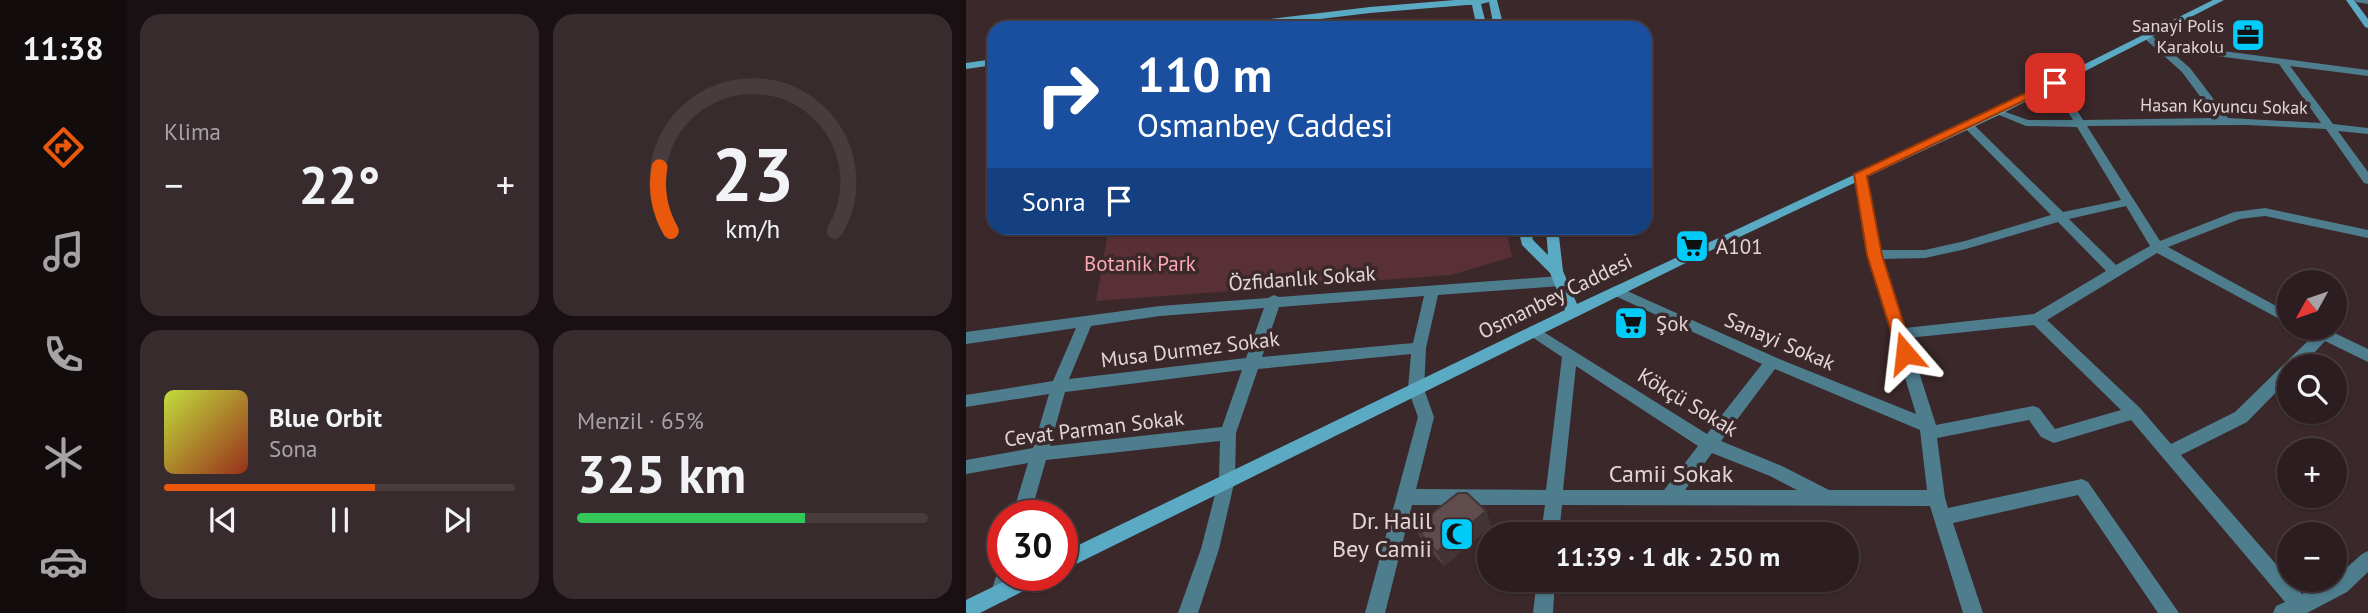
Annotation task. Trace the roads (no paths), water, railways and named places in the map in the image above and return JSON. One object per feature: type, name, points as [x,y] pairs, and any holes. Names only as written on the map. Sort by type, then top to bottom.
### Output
[{"type":"street","points":[[1370,10],[1422,0]]},
{"type":"street","points":[[1279,21],[1490,0],[1497,21]]},
{"type":"street","name":"Osmanbey Caddesi","points":[[1078,554],[1616,291],[1860,174],[1997,112],[2220,0]]},
{"type":"street","points":[[2350,0],[2368,25]]},
{"type":"street","points":[[2358,0],[2368,1]]},
{"type":"street","points":[[1476,3],[1480,21]]},
{"type":"street","points":[[2148,37],[2186,70],[2225,122]]},
{"type":"street","points":[[2160,46],[2368,73]]},
{"type":"street","points":[[966,66],[987,63]]},
{"type":"street","points":[[2283,63],[2368,180]]},
{"type":"street","points":[[2055,83],[2157,247],[2277,312]]},
{"type":"street","name":"Hasan Koyuncu Sokak","points":[[1997,112],[2026,123],[2225,122],[2330,126],[2368,131]]},
{"type":"street","points":[[1968,125],[2116,273]]},
{"type":"street","points":[[1860,174],[1875,255],[1928,430],[1941,519],[1973,613]]},
{"type":"street","points":[[1875,255],[1925,254],[1966,245],[2060,217],[2128,202]]},
{"type":"street","points":[[1899,334],[2037,319],[2157,247],[2238,215],[2265,212],[2368,234]]},
{"type":"street","points":[[1526,235],[1527,242],[1558,276]]},
{"type":"street","points":[[1553,235],[1558,276],[1573,312]]},
{"type":"street","name":"Özfidanlık Sokak","points":[[966,338],[1160,310],[1432,289],[1558,276]]},
{"type":"street","points":[[1375,613],[1426,417],[1416,389],[1419,348],[1432,289]]},
{"type":"street","name":"Sanayi Sokak","points":[[1616,291],[1928,430]]},
{"type":"street","points":[[1188,613],[1210,549],[1227,479],[1228,433],[1274,300]]},
{"type":"street","points":[[2037,319],[2134,413],[2169,453],[2292,609],[2340,586],[2368,560]]},
{"type":"street","points":[[1025,500],[1059,386],[1086,321]]},
{"type":"street","name":"Kökçü Sokak","points":[[1534,331],[1709,444],[1776,471],[1827,497]]},
{"type":"street","points":[[2304,354],[2317,340]]},
{"type":"street","points":[[2335,340],[2368,356]]},
{"type":"street","name":"Musa Durmez Sokak","points":[[966,401],[1059,386],[1251,362],[1419,348]]},
{"type":"street","points":[[1551,522],[1570,354]]},
{"type":"street","points":[[1669,498],[1772,362]]},
{"type":"street","points":[[2169,453],[2241,417],[2277,381]]},
{"type":"street","points":[[1928,430],[2034,414],[2047,432],[2054,436],[2134,413]]},
{"type":"street","name":"Cevat Parman Sokak","points":[[966,467],[1037,454],[1228,433]]},
{"type":"street","points":[[1941,519],[2082,487],[2169,613]]},
{"type":"street","name":"Camii Sokak","points":[[1406,496],[1936,498]]},
{"type":"street","points":[[966,610],[993,591]]},
{"type":"street","points":[[1543,613],[1545,592]]},
{"type":"place","name":"Sanayi Polis Karakolu","points":[[2248,35]]},
{"type":"place","name":"A101","points":[[1692,246]]},
{"type":"place","name":"Şok","points":[[1631,323]]},
{"type":"place","name":"Dr. Halil Bey Camii","points":[[1457,534]]},
{"type":"park label","name":"Botanik Park","points":[[1140,263]]}]
